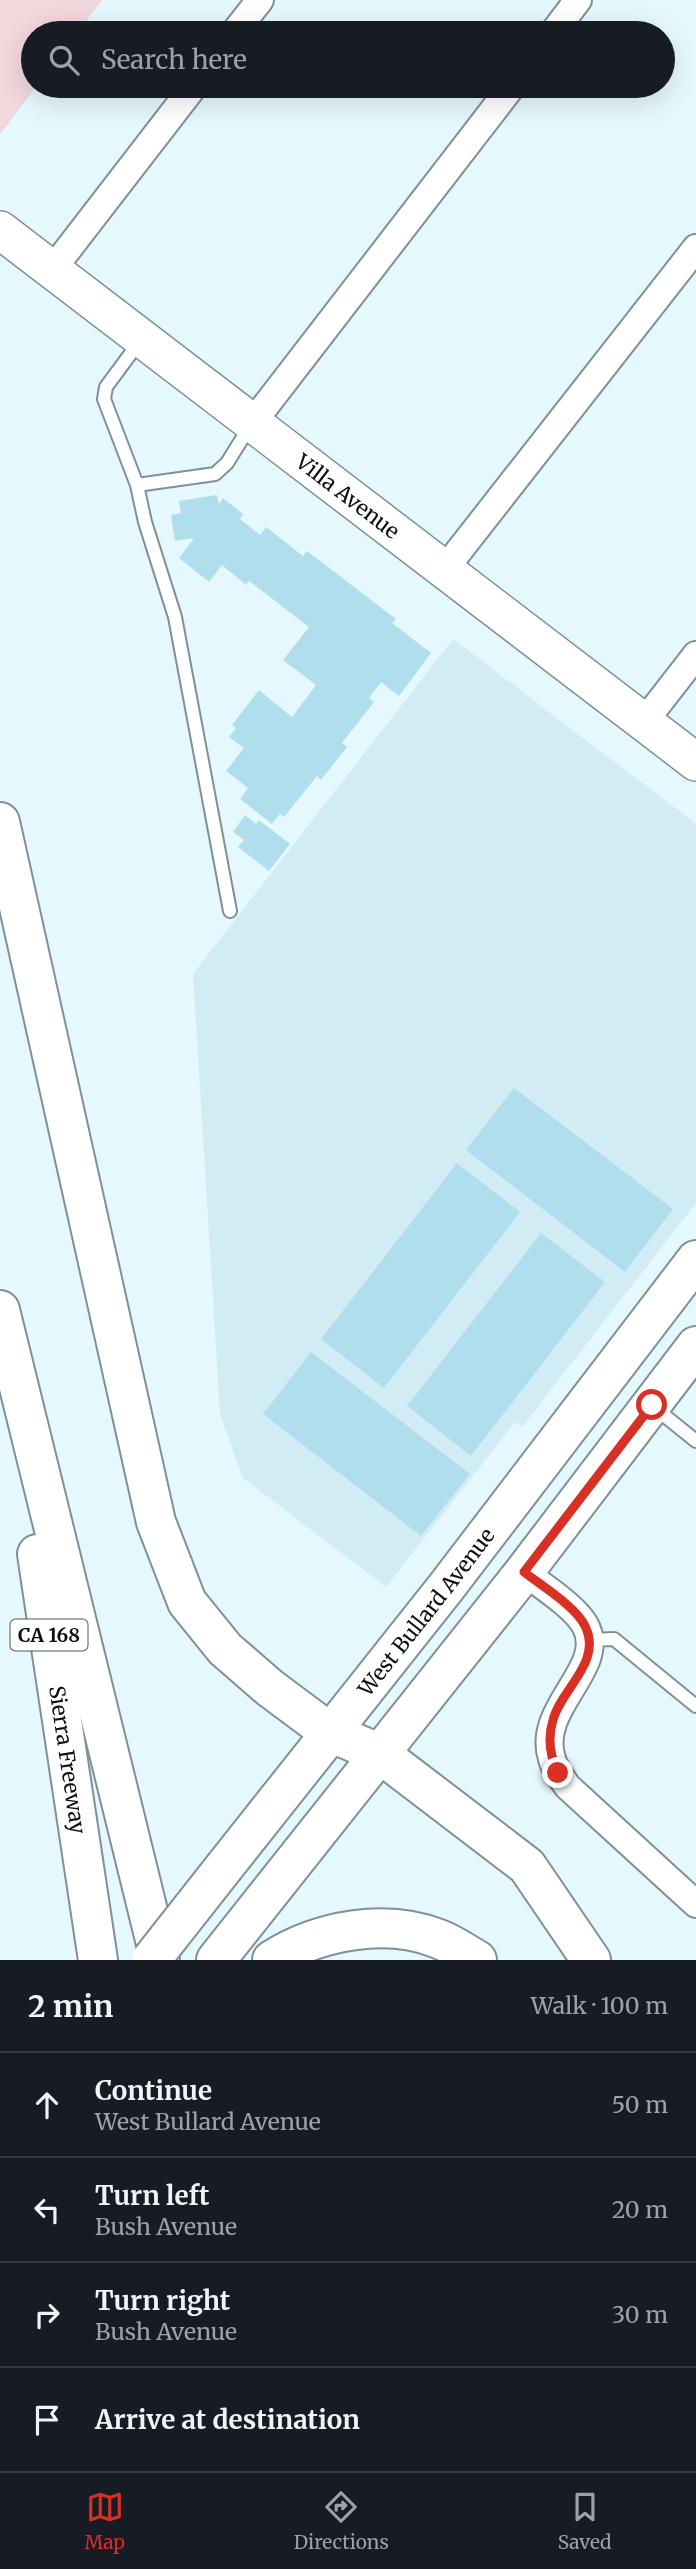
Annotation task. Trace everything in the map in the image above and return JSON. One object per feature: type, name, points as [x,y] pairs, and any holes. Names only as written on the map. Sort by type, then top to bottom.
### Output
[{"type":"main road","name":"Villa Avenue","points":[[0,230],[696,762]]},
{"type":"main road","points":[[0,822],[127,1402],[156,1522],[187,1602],[225,1649],[270,1688],[329,1732],[379,1753],[527,1866],[591,1960]]},
{"type":"main road","name":"West Bullard Avenue","points":[[151,1960],[447,1586],[696,1260]]},
{"type":"main road","points":[[0,1310],[160,1960]]},
{"type":"main road","name":"Sierra Freeway","points":[[0,1310],[98,1960]]},
{"type":"main road","points":[[524,1572],[519,1555],[522,1537],[577,1463],[648,1322]]},
{"type":"main road","points":[[228,1946],[524,1572],[696,1346]]},
{"type":"main road","points":[[272,1960],[286,1951],[323,1936],[368,1929],[403,1930],[438,1938],[477,1960]]},
{"type":"street","points":[[243,21],[260,0]]},
{"type":"street","points":[[562,21],[578,0]]},
{"type":"street","points":[[52,270],[185,98]]},
{"type":"street","points":[[253,422],[503,98]]},
{"type":"street","points":[[444,570],[696,248]]},
{"type":"street","points":[[644,722],[696,655]]},
{"type":"street","points":[[524,1572],[576,1614],[586,1627],[589,1640],[582,1672],[553,1718],[551,1758],[568,1787],[696,1904]]},
{"type":"lane","points":[[142,338],[106,387],[104,399],[137,485],[145,522],[175,617],[230,911]]},
{"type":"lane","points":[[137,485],[215,474],[227,463],[253,422]]},
{"type":"lane","points":[[652,1405],[696,1441]]},
{"type":"lane","points":[[589,1640],[614,1639],[696,1706]]},
{"type":"shaded area","points":[[0,0],[102,0],[86,21],[21,21],[21,98],[28,98],[0,134]]},
{"type":"shaded area","points":[[453,639],[696,824],[696,1203],[522,1427],[515,1422],[386,1587],[242,1477],[220,1413],[193,974]]},
{"type":"building","points":[[217,495],[219,504],[223,498],[243,514],[240,519],[260,535],[266,527],[303,556],[307,551],[396,619],[392,623],[431,653],[399,696],[381,682],[369,698],[374,702],[342,743],[347,747],[321,780],[317,776],[284,817],[280,814],[272,824],[240,799],[248,788],[226,771],[244,748],[229,737],[236,728],[232,725],[259,690],[292,717],[316,685],[283,660],[309,627],[249,581],[246,585],[222,565],[209,582],[179,558],[194,538],[175,541],[171,515],[181,513],[179,501]]},
{"type":"building","points":[[245,815],[256,824],[259,820],[290,844],[269,871],[238,847],[244,840],[233,832]]},
{"type":"building","points":[[514,1088],[673,1209],[625,1272],[466,1150]]},
{"type":"building","points":[[457,1163],[520,1212],[384,1388],[321,1339]]},
{"type":"building","points":[[541,1233],[605,1282],[471,1456],[407,1406]]},
{"type":"building","points":[[311,1352],[470,1474],[421,1536],[263,1414]]},
{"type":"route","points":[[558,1773],[551,1758],[553,1718],[582,1672],[589,1640],[586,1627],[576,1614],[524,1572],[652,1405]]}]
